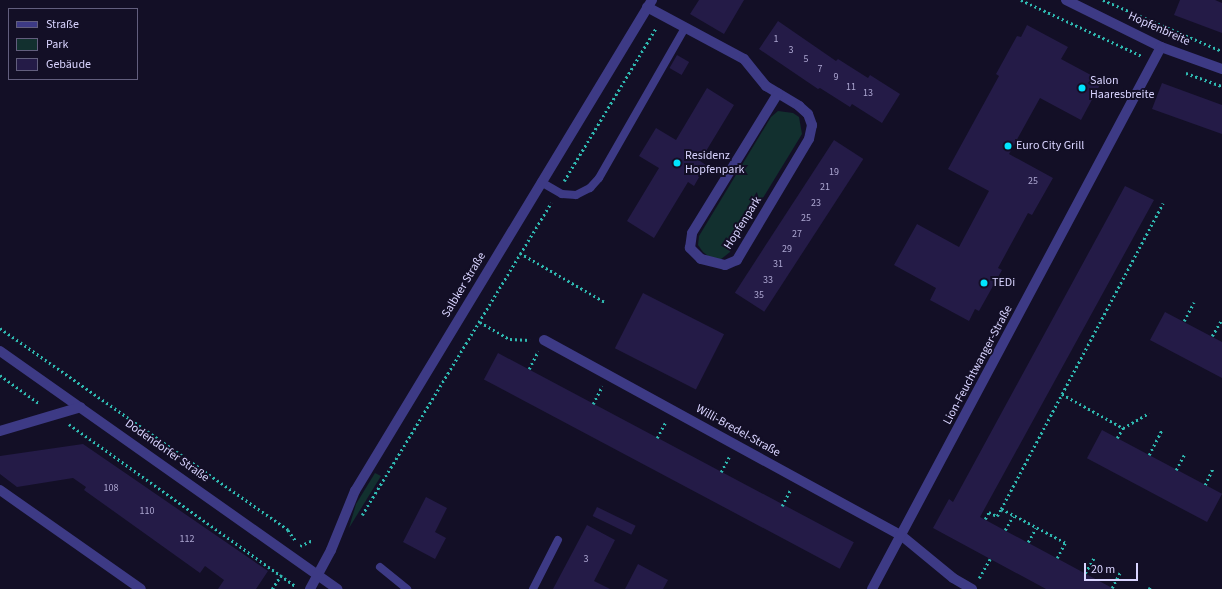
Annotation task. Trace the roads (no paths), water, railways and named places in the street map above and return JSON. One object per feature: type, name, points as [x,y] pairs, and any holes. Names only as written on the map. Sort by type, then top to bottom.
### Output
[{"type":"street","name":"Hopfenbreite","points":[[1066,0],[1162,47],[1222,69]]},
{"type":"street","name":"Hopfenpark","points":[[649,4],[664,16],[744,59],[766,86],[778,93],[808,114],[812,125],[809,139],[736,260],[724,265],[701,259],[690,248],[692,233],[778,93]]},
{"type":"street","name":"Salbker Straße","points":[[310,589],[319,574],[355,491],[649,4]]},
{"type":"street","name":"Lion-Feuchtwanger-Straße","points":[[872,589],[902,536],[1162,47]]},
{"type":"street","name":"Willi-Bredel-Straße","points":[[544,340],[902,536],[953,578],[974,586]]},
{"type":"street","name":"Dodendorfer Straße","points":[[0,352],[81,407],[319,574],[338,589]]},
{"type":"street","points":[[0,430],[81,407]]},
{"type":"street","points":[[0,490],[141,589]]},
{"type":"lane","points":[[541,182],[558,191],[576,195],[590,188],[599,178],[685,28]]},
{"type":"lane","points":[[533,589],[558,540]]},
{"type":"lane","points":[[380,567],[407,589]]},
{"type":"place","name":"Salon Haaresbreite","points":[[1082,88]]},
{"type":"place","name":"Euro City Grill","points":[[1008,146]]},
{"type":"place","name":"Residenz Hopfenpark","points":[[677,163]]},
{"type":"place","name":"TEDi","points":[[984,283]]}]
